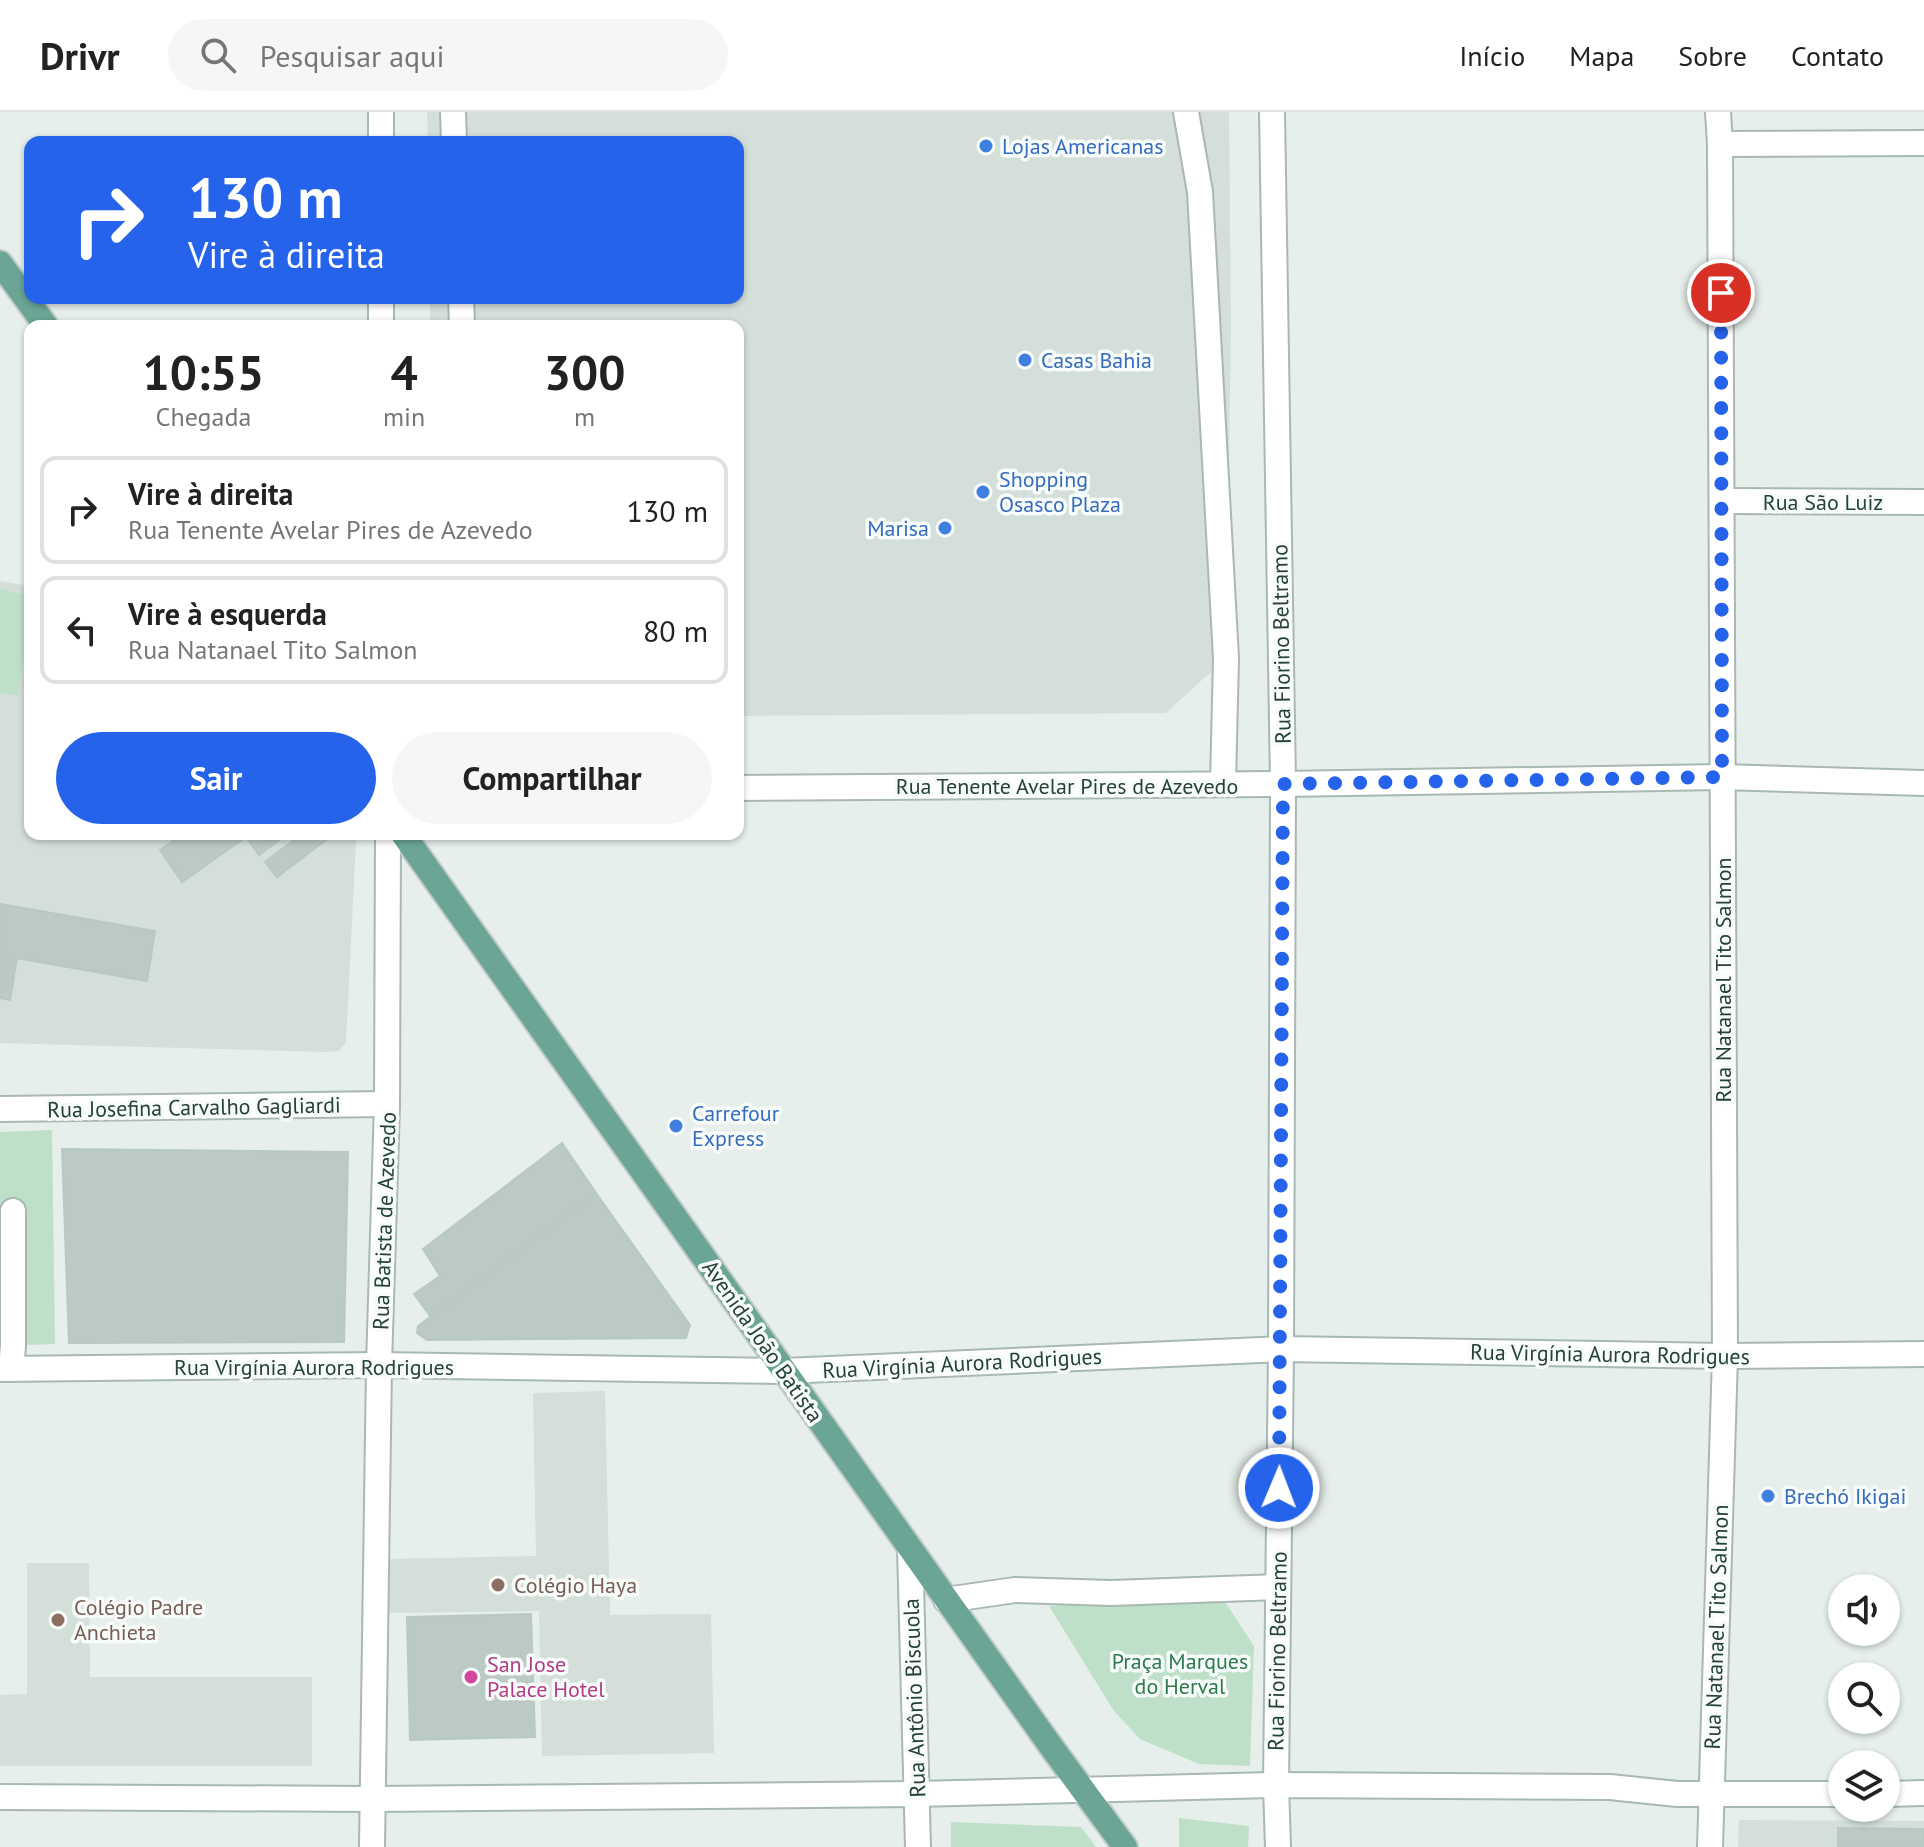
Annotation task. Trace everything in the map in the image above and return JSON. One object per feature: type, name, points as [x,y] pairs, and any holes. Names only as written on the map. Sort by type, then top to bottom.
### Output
[{"type":"main road","points":[[0,263],[24,296]]},
{"type":"main road","name":"Avenida João Batista","points":[[407,840],[946,1600],[1125,1847]]},
{"type":"street","points":[[381,112],[381,136]]},
{"type":"street","points":[[453,112],[454,136]]},
{"type":"street","points":[[1186,112],[1200,192],[1203,239],[1226,658],[1223,784]]},
{"type":"street","name":"Rua Fiorino Beltramo","points":[[1272,112],[1283,784],[1278,1847]]},
{"type":"street","name":"Rua Natanael Tito Salmon","points":[[1710,1847],[1725,1356],[1718,112]]},
{"type":"street","points":[[1720,144],[1924,143]]},
{"type":"street","name":"Rua São Luiz","points":[[1722,501],[1924,502]]},
{"type":"street","name":"Rua Tenente Avelar Pires de Azevedo","points":[[744,788],[1722,777],[1924,783]]},
{"type":"street","name":"Rua Batista de Azevedo","points":[[372,1847],[379,1365],[387,1104],[388,840]]},
{"type":"street","name":"Rua Josefina Carvalho Gagliardi","points":[[0,1109],[387,1104]]},
{"type":"street","points":[[6,1369],[13,1346],[13,1211]]},
{"type":"street","name":"Rua Virgínia Aurora Rodrigues","points":[[6,1369],[379,1365],[784,1371],[1281,1349],[1725,1356],[1924,1354]]},
{"type":"street","name":"Rua Antônio Biscuola","points":[[910,1548],[918,1847]]},
{"type":"street","points":[[946,1600],[1015,1590],[1111,1593],[1278,1587]]},
{"type":"street","points":[[0,1797],[372,1799],[916,1794],[1276,1785],[1610,1787],[1677,1794],[1828,1794]]},
{"type":"street","points":[[1900,1794],[1924,1793]]},
{"type":"shaded area","name":"Shopping Osasco Plaza","points":[[427,112],[1229,112],[1231,324],[1226,658],[1166,713],[744,716],[744,320],[430,320],[430,304],[744,304],[744,136],[428,136]]},
{"type":"shaded area","points":[[0,581],[24,585],[24,840],[356,841],[346,1042],[339,1051],[0,1043]]},
{"type":"shaded area","name":"Colégio Haya","points":[[605,1391],[610,1615],[711,1614],[714,1753],[542,1756],[539,1611],[387,1613],[386,1559],[536,1556],[533,1393]]},
{"type":"shaded area","name":"Colégio Padre Anchieta","points":[[27,1563],[89,1563],[90,1677],[312,1677],[312,1766],[0,1766],[0,1695],[27,1694]]},
{"type":"shaded area","points":[[1739,1820],[1924,1821],[1924,1847],[1738,1847]]},
{"type":"green space","points":[[0,589],[24,595],[24,657],[17,696],[0,693]]},
{"type":"green space","points":[[52,1130],[55,1344],[0,1346],[0,1132]]},
{"type":"green space","name":"Praça Marques do Herval","points":[[1223,1599],[1254,1646],[1250,1766],[1199,1764],[1140,1739],[1114,1711],[1049,1606]]},
{"type":"green space","points":[[1179,1818],[1249,1826],[1248,1847],[1179,1847]]},
{"type":"green space","points":[[951,1822],[1081,1827],[1096,1847],[951,1847]]},
{"type":"building","points":[[174,840],[242,840],[182,882],[160,850]]},
{"type":"building","points":[[248,840],[279,840],[259,855]]},
{"type":"building","points":[[294,840],[326,840],[277,877],[265,862]]},
{"type":"building","points":[[0,904],[155,931],[147,981],[17,958],[10,1000],[0,998]]},
{"type":"building","points":[[562,1143],[596,1193],[431,1317],[414,1294],[440,1276],[423,1249]]},
{"type":"building","points":[[62,1149],[348,1152],[344,1342],[69,1343]]},
{"type":"building","points":[[596,1193],[690,1325],[686,1338],[427,1340],[417,1333],[418,1326]]},
{"type":"building","name":"San Jose Palace Hotel","points":[[531,1614],[535,1737],[410,1740],[407,1617]]},
{"type":"building","points":[[1838,1828],[1924,1829],[1924,1847],[1838,1847]]},
{"type":"place","name":"Lojas Americanas","points":[[986,146]]},
{"type":"place","name":"Casas Bahia","points":[[1025,360]]},
{"type":"place","name":"Shopping Osasco Plaza","points":[[983,492]]},
{"type":"place","name":"Marisa","points":[[945,528]]},
{"type":"place","name":"Carrefour Express","points":[[676,1126]]},
{"type":"place","name":"Brechó Ikigai","points":[[1768,1496]]},
{"type":"place","name":"Colégio Haya","points":[[498,1585]]},
{"type":"place","name":"Colégio Padre Anchieta","points":[[58,1620]]},
{"type":"place","name":"San Jose Palace Hotel","points":[[471,1677]]},
{"type":"route","points":[[1279,1488],[1283,784],[1722,777],[1721,293]]}]
